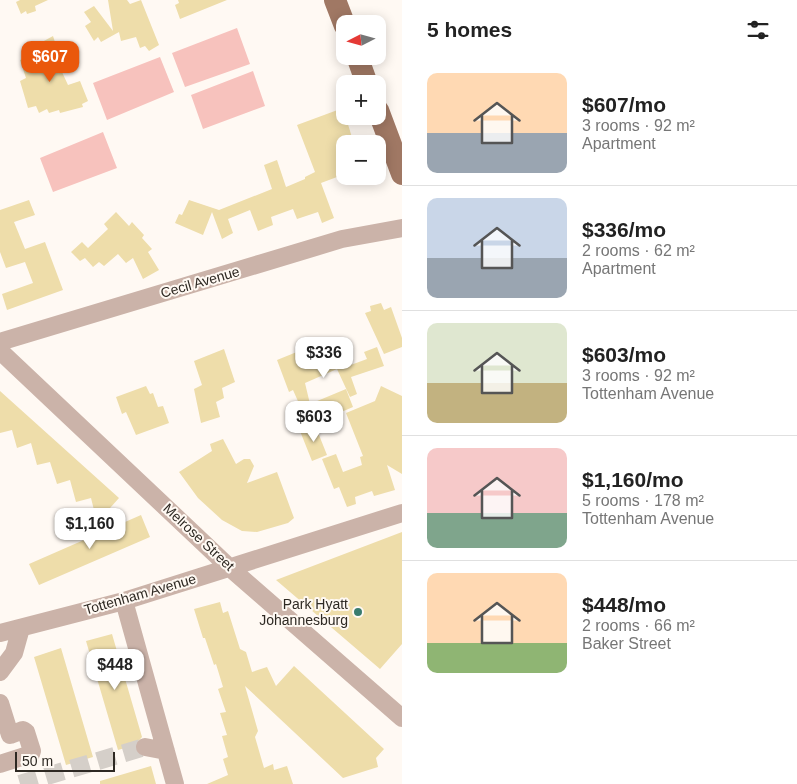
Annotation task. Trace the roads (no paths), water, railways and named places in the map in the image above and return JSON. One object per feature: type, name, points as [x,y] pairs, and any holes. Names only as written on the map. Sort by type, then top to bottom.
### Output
[{"type":"main road","points":[[335,0],[341,15]]},
{"type":"main road","points":[[384,125],[402,174]]},
{"type":"street","name":"Cecil Avenue","points":[[0,342],[342,239],[402,228]]},
{"type":"street","name":"Melrose Street","points":[[0,351],[230,568],[402,718]]},
{"type":"street","name":"Tottenham Avenue","points":[[0,633],[124,601],[402,513]]},
{"type":"street","points":[[124,601],[175,784]]},
{"type":"street","points":[[0,672],[14,653],[21,628]]},
{"type":"street","points":[[0,703],[10,735],[23,730],[26,732],[32,751],[30,754],[0,764]]},
{"type":"street","points":[[146,747],[166,751]]},
{"type":"tunnel","points":[[20,784],[145,747]]},
{"type":"place","name":"Park Hyatt Johannesburg","points":[[358,612]]}]
